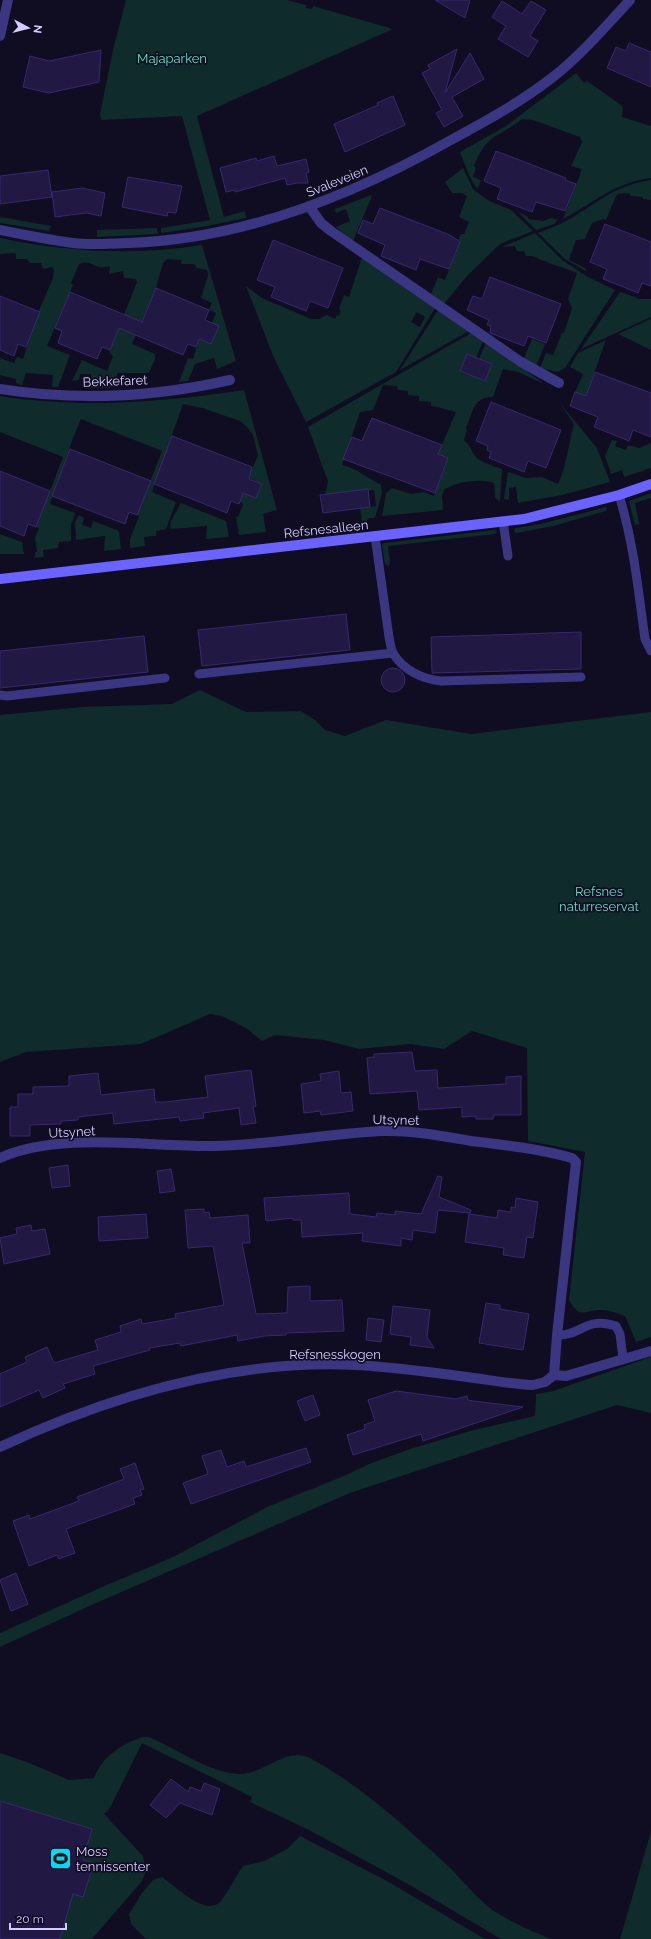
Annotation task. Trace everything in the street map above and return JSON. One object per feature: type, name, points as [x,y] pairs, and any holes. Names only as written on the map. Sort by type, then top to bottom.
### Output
[{"type":"street","points":[[0,36],[8,0]]},
{"type":"street","name":"Svaleveien","points":[[0,230],[74,243],[106,244],[164,241],[208,235],[245,227],[309,206],[352,190],[416,161],[501,113],[553,77],[599,34],[630,0]]},
{"type":"street","points":[[309,206],[321,223],[520,362],[559,383]]},
{"type":"street","name":"Bekkefaret","points":[[0,389],[58,395],[110,395],[191,389],[230,380]]},
{"type":"street","name":"Refsnesalleen","points":[[0,579],[503,521],[547,514],[619,495],[651,484]]},
{"type":"street","name":"Utsynet","points":[[0,1158],[14,1152],[57,1145],[85,1143],[253,1145],[336,1134],[382,1131],[425,1134],[516,1147],[572,1158],[576,1162],[575,1179],[569,1219],[554,1375]]},
{"type":"street","name":"Refsnesskogen","points":[[0,1447],[38,1430],[124,1398],[205,1378],[257,1370],[315,1364],[355,1365],[521,1384],[533,1384],[545,1382],[554,1375],[566,1376],[651,1351]]},
{"type":"lane","points":[[619,495],[634,554],[644,639],[651,651]]},
{"type":"lane","points":[[503,521],[508,556]]},
{"type":"lane","points":[[375,536],[389,638],[393,653],[411,670],[426,679],[441,681],[581,677]]},
{"type":"lane","points":[[199,674],[393,653]]},
{"type":"lane","points":[[0,695],[8,696],[165,678]]},
{"type":"lane","points":[[557,1335],[569,1335],[581,1328],[595,1323],[616,1326],[620,1334],[624,1359]]},
{"type":"green space","name":"Majaparken","points":[[126,0],[287,0],[306,5],[306,8],[312,9],[313,6],[393,29],[197,116],[224,217],[245,211],[246,218],[202,227],[161,233],[161,228],[210,220],[182,116],[101,120],[100,114],[113,50]]},
{"type":"green space","points":[[576,73],[584,83],[587,81],[621,105],[623,107],[622,117],[651,126],[651,178],[638,180],[615,189],[563,219],[581,172],[581,169],[571,166],[582,142],[580,137],[533,120],[522,119],[494,137],[484,147],[474,166],[476,168],[473,177],[481,180],[478,188],[476,187],[469,175],[460,152],[506,126]]},
{"type":"green space","points":[[463,168],[473,189],[489,201],[511,210],[533,231],[500,244],[467,276],[444,304],[431,294],[438,277],[445,280],[460,241],[458,240],[461,234],[464,234],[469,222],[459,217],[467,196],[462,193],[452,193],[445,182]]},
{"type":"green space","points":[[651,180],[651,200],[643,199],[643,197],[630,196],[630,193],[617,194],[606,220],[603,219],[592,223],[585,239],[576,240],[569,260],[585,268],[587,272],[565,259],[538,233],[566,221],[606,196],[626,186]]},
{"type":"green space","points":[[371,195],[372,196],[353,241],[336,227],[350,221],[346,209],[336,213],[335,209]]},
{"type":"green space","points":[[518,212],[527,216],[529,219],[543,221],[551,218],[558,220],[554,224],[536,230]]},
{"type":"green space","points":[[0,217],[51,226],[49,231],[0,223]]},
{"type":"green space","points":[[157,228],[158,234],[97,237],[97,230]]},
{"type":"green space","points":[[535,233],[562,260],[588,277],[615,290],[565,368],[557,372],[540,368],[546,353],[553,355],[562,333],[564,333],[572,308],[568,299],[577,273],[535,257],[526,256],[524,251],[517,251],[515,246],[502,247]]},
{"type":"green space","points":[[0,238],[50,247],[101,251],[151,251],[202,245],[236,361],[217,369],[214,358],[195,364],[188,381],[179,382],[188,358],[193,359],[199,339],[211,344],[219,326],[212,323],[216,313],[209,310],[212,303],[201,298],[208,275],[207,270],[197,268],[194,264],[181,264],[182,260],[167,259],[163,263],[156,288],[132,344],[155,354],[155,359],[149,373],[118,373],[110,388],[90,388],[91,374],[80,374],[79,380],[72,381],[82,360],[107,371],[113,356],[110,354],[110,350],[137,282],[136,279],[124,278],[123,271],[109,274],[110,267],[100,267],[85,262],[79,264],[71,283],[73,285],[47,346],[70,355],[58,387],[52,387],[53,375],[26,373],[22,385],[16,383],[16,379],[0,375],[0,358],[14,363],[17,357],[23,359],[35,320],[53,278],[54,269],[52,267],[43,269],[41,263],[30,263],[27,259],[16,259],[16,254],[14,253],[0,254]]},
{"type":"green space","points":[[362,257],[435,308],[396,372],[306,422],[274,358],[246,286],[262,298],[311,319],[319,319],[327,315],[335,319],[337,315],[339,316],[341,310],[339,309],[344,295],[349,297]],"holes":[[[417,312],[425,317],[420,327],[411,322]]]},
{"type":"green space","points":[[620,292],[640,299],[651,299],[651,317],[581,349]]},
{"type":"green space","points":[[438,310],[469,331],[400,370]]},
{"type":"green space","points":[[651,319],[651,350],[618,334],[646,321]]},
{"type":"green space","points":[[471,333],[483,341],[476,358],[467,354],[460,372],[485,381],[492,364],[479,359],[486,343],[542,382],[518,372],[503,369],[493,397],[481,400],[475,406],[466,428],[467,430],[464,440],[475,456],[484,462],[502,469],[500,502],[495,497],[494,483],[475,481],[461,483],[444,490],[442,496],[443,510],[382,516],[386,493],[392,488],[411,494],[424,492],[434,496],[448,459],[438,454],[456,412],[431,406],[431,402],[419,401],[419,396],[408,395],[408,391],[398,390],[397,386],[383,385],[373,410],[360,412],[342,465],[354,469],[381,485],[382,493],[375,518],[369,518],[366,521],[362,521],[360,508],[376,506],[374,490],[325,495],[328,481],[308,427]]},
{"type":"green space","points":[[532,339],[545,344],[536,367],[524,358]]},
{"type":"green space","points":[[606,340],[586,396],[575,392],[583,374],[570,367],[578,353]]},
{"type":"green space","points":[[244,390],[277,510],[263,514],[266,532],[239,535],[236,517],[238,517],[243,504],[240,502],[243,493],[256,498],[262,484],[248,477],[258,456],[253,435],[240,421],[202,408],[183,404],[152,492],[176,502],[166,529],[156,531],[156,536],[144,537],[145,546],[130,548],[130,539],[139,516],[137,515],[162,451],[81,419],[50,504],[75,513],[71,525],[71,541],[59,542],[58,548],[43,550],[44,557],[35,558],[35,552],[37,552],[35,538],[39,528],[36,527],[63,457],[0,432],[0,396],[30,400],[91,403],[153,401]]},
{"type":"green space","points":[[559,402],[597,448],[610,482],[562,495],[518,503],[516,487],[509,488],[509,499],[506,500],[504,498],[508,472],[526,478],[542,477],[558,484],[574,424]]},
{"type":"green space","points":[[612,440],[617,441],[615,446],[626,450],[628,445],[640,448],[651,443],[651,468],[624,477],[622,470],[611,474],[605,456]]},
{"type":"green space","points":[[651,493],[651,498],[635,503],[639,524],[635,525],[629,501]]},
{"type":"green space","points":[[181,503],[226,521],[229,537],[206,539],[207,526],[170,529],[171,521]]},
{"type":"green space","points":[[606,507],[606,511],[553,526],[517,533],[514,532],[515,528],[541,524]]},
{"type":"green space","points":[[79,515],[84,518],[82,525],[91,528],[93,521],[117,530],[119,532],[121,549],[104,551],[105,536],[76,540],[75,522]]},
{"type":"green space","points":[[495,530],[497,532],[495,534],[388,546],[390,564],[388,566],[385,564],[382,545],[384,543]]},
{"type":"green space","points":[[0,534],[22,542],[24,554],[0,554]]},
{"type":"green space","name":"Refsnes naturreservat","points":[[200,690],[246,712],[301,711],[315,720],[325,730],[345,736],[386,720],[471,734],[651,712],[651,1337],[636,1342],[625,1316],[604,1310],[579,1312],[569,1300],[585,1152],[528,1141],[527,1048],[472,1031],[444,1049],[410,1044],[359,1049],[324,1040],[275,1035],[262,1041],[246,1028],[222,1016],[210,1014],[141,1044],[26,1052],[0,1062],[0,715],[82,707],[172,704]]},
{"type":"green space","points":[[651,1357],[651,1413],[617,1405],[350,1493],[94,1604],[0,1647],[0,1633],[173,1557],[269,1506],[344,1476],[369,1464],[410,1449],[470,1431],[535,1416],[536,1394],[553,1391]]},
{"type":"green space","points":[[142,1737],[149,1737],[210,1767],[232,1773],[250,1773],[293,1755],[302,1755],[310,1758],[347,1781],[381,1807],[446,1864],[488,1907],[514,1923],[551,1939],[501,1939],[408,1884],[309,1830],[250,1802],[252,1797],[142,1743],[110,1808],[104,1814],[143,1856],[146,1871],[142,1881],[92,1939],[0,1939],[0,1753],[27,1762],[69,1780],[94,1778],[107,1757],[126,1744]]},
{"type":"green space","points":[[651,1831],[651,1939],[620,1939],[623,1929]]},
{"type":"green space","points":[[300,1836],[387,1881],[485,1939],[146,1939],[131,1924],[129,1914],[142,1893],[153,1880],[162,1877],[191,1899],[208,1906],[215,1905],[221,1901],[243,1866],[264,1861],[287,1849]]},
{"type":"building","points":[[435,0],[470,0],[465,18]]},
{"type":"building","points":[[502,1],[522,14],[531,1],[546,10],[530,36],[538,41],[528,57],[498,39],[506,26],[492,17]]},
{"type":"building","points":[[629,43],[651,52],[651,87],[607,68],[616,47],[626,51]]},
{"type":"building","points":[[457,49],[445,93],[470,53],[484,79],[452,97],[463,116],[444,127],[436,113],[442,110],[422,73],[430,69],[428,65]]},
{"type":"building","points":[[101,50],[99,82],[49,93],[23,87],[30,56],[49,61]]},
{"type":"building","points":[[393,96],[405,125],[345,152],[334,124],[378,105],[377,103]]},
{"type":"building","points":[[496,151],[566,178],[565,180],[576,184],[565,211],[536,202],[532,212],[497,199],[501,188],[484,181]]},
{"type":"building","points":[[274,156],[277,166],[306,159],[309,172],[306,173],[308,183],[287,185],[285,178],[235,192],[235,190],[226,192],[220,168],[256,158],[257,161]]},
{"type":"building","points":[[48,170],[52,197],[0,204],[0,176]]},
{"type":"building","points":[[128,177],[182,186],[176,213],[168,212],[167,216],[122,207]]},
{"type":"building","points":[[82,188],[105,193],[101,216],[86,213],[55,217],[52,192]]},
{"type":"building","points":[[380,208],[450,235],[460,242],[449,269],[420,259],[416,270],[381,256],[385,245],[358,233],[363,220],[373,224]]},
{"type":"building","points":[[605,224],[651,242],[651,286],[642,283],[638,293],[603,279],[607,269],[590,262]]},
{"type":"building","points":[[273,240],[343,268],[328,308],[310,301],[306,311],[271,297],[275,287],[257,280]]},
{"type":"building","points":[[490,277],[561,304],[546,343],[528,336],[524,346],[490,333],[491,326],[487,325],[489,320],[467,310],[473,296],[482,299]]},
{"type":"building","points":[[156,288],[209,310],[205,320],[219,326],[211,344],[199,339],[196,347],[188,344],[183,355],[119,328],[110,350],[102,347],[97,359],[58,343],[62,331],[55,328],[70,292],[142,322]]},
{"type":"building","points":[[0,296],[40,312],[26,347],[18,344],[14,356],[0,350]]},
{"type":"building","points":[[467,354],[492,364],[485,381],[460,371]]},
{"type":"building","points":[[595,372],[651,393],[651,437],[633,430],[629,441],[594,427],[598,417],[570,406],[575,392],[586,396]]},
{"type":"building","points":[[491,402],[561,430],[546,468],[528,461],[524,472],[489,458],[491,452],[487,450],[488,446],[476,441]]},
{"type":"building","points":[[372,418],[442,445],[438,454],[448,458],[435,493],[343,459],[352,437],[362,441]]},
{"type":"building","points":[[172,436],[252,467],[249,479],[262,484],[256,498],[243,493],[239,504],[231,501],[227,513],[154,484]]},
{"type":"building","points":[[70,449],[151,481],[137,515],[129,512],[125,524],[52,496]]},
{"type":"building","points":[[0,471],[50,491],[36,527],[28,524],[24,536],[0,526]]},
{"type":"building","points":[[368,489],[370,507],[323,513],[320,495]]},
{"type":"building","points":[[346,614],[350,650],[202,666],[198,630]]},
{"type":"building","points":[[581,632],[581,669],[432,673],[431,637]]},
{"type":"building","points":[[144,636],[148,672],[0,688],[0,651]]},
{"type":"building","points":[[393,668],[402,671],[405,680],[402,689],[393,692],[384,689],[381,680],[384,671]]},
{"type":"building","points":[[412,1052],[415,1071],[437,1070],[438,1088],[506,1084],[506,1077],[521,1076],[521,1115],[494,1115],[493,1119],[476,1119],[476,1116],[462,1117],[462,1107],[419,1110],[417,1091],[370,1094],[367,1058],[374,1057],[374,1054]]},
{"type":"building","points":[[251,1070],[256,1106],[253,1107],[256,1123],[241,1125],[239,1108],[203,1113],[204,1118],[180,1121],[179,1117],[114,1124],[113,1113],[78,1117],[78,1120],[61,1121],[61,1124],[30,1125],[30,1136],[10,1136],[10,1107],[18,1107],[18,1094],[33,1094],[33,1087],[69,1086],[69,1076],[98,1073],[101,1095],[154,1089],[155,1102],[165,1102],[208,1097],[205,1076]]},
{"type":"building","points":[[339,1071],[341,1093],[351,1092],[353,1111],[321,1115],[320,1111],[304,1113],[301,1084],[321,1081],[320,1074]]},
{"type":"building","points":[[68,1165],[70,1186],[52,1188],[49,1168]]},
{"type":"building","points":[[171,1169],[175,1191],[160,1193],[157,1171]]},
{"type":"building","points":[[438,1176],[442,1177],[439,1197],[471,1210],[470,1213],[438,1210],[435,1233],[413,1230],[412,1240],[401,1238],[401,1246],[362,1241],[363,1233],[302,1237],[301,1220],[293,1220],[293,1218],[266,1221],[264,1198],[349,1193],[350,1214],[376,1217],[377,1213],[395,1215],[395,1211],[421,1214]]},
{"type":"building","points":[[516,1198],[538,1202],[533,1238],[527,1237],[524,1258],[503,1255],[504,1248],[465,1242],[469,1214],[497,1218],[498,1210],[511,1212],[511,1207],[515,1208]]},
{"type":"building","points":[[204,1209],[204,1213],[209,1212],[210,1218],[248,1215],[250,1243],[242,1243],[256,1314],[287,1313],[288,1287],[310,1286],[310,1301],[342,1300],[344,1331],[286,1333],[286,1335],[264,1336],[238,1341],[237,1335],[181,1346],[180,1343],[149,1348],[150,1350],[93,1366],[95,1374],[63,1384],[65,1388],[43,1398],[39,1390],[0,1407],[0,1374],[27,1362],[25,1357],[47,1347],[54,1363],[98,1350],[95,1340],[121,1332],[120,1326],[141,1319],[142,1324],[176,1318],[175,1314],[224,1305],[213,1246],[188,1248],[185,1210]]},
{"type":"building","points":[[146,1214],[148,1238],[99,1241],[98,1217]]},
{"type":"building","points":[[31,1225],[32,1231],[45,1229],[50,1254],[4,1264],[0,1238],[17,1234],[16,1228]]},
{"type":"building","points":[[486,1303],[500,1305],[500,1309],[529,1314],[523,1350],[479,1343]]},
{"type":"building","points":[[393,1306],[430,1310],[427,1337],[434,1348],[410,1345],[411,1337],[390,1334]]},
{"type":"building","points":[[368,1318],[384,1320],[381,1342],[366,1340]]},
{"type":"building","points":[[396,1391],[456,1399],[467,1396],[468,1400],[473,1401],[523,1407],[423,1441],[421,1434],[353,1455],[347,1435],[365,1429],[364,1425],[375,1421],[368,1400]]},
{"type":"building","points":[[313,1395],[320,1415],[305,1421],[297,1401]]},
{"type":"building","points":[[306,1448],[311,1462],[191,1504],[183,1483],[208,1474],[202,1456],[221,1450],[227,1467],[244,1461],[246,1467]]},
{"type":"building","points":[[135,1463],[144,1489],[140,1490],[142,1495],[133,1498],[135,1504],[66,1529],[75,1553],[59,1559],[57,1555],[29,1566],[13,1521],[29,1515],[30,1519],[79,1501],[77,1497],[124,1479],[120,1469]]},
{"type":"building","points":[[16,1573],[28,1604],[11,1611],[0,1580]]},
{"type":"building","points":[[171,1779],[188,1792],[190,1787],[201,1791],[204,1783],[220,1789],[212,1815],[180,1803],[166,1818],[150,1805]]},
{"type":"building","name":"Moss tennissenter","points":[[0,1801],[92,1829],[83,1860],[94,1863],[83,1897],[73,1894],[60,1939],[0,1939]]},
{"type":"place","name":"Moss tennissenter","points":[[61,1858]]}]
